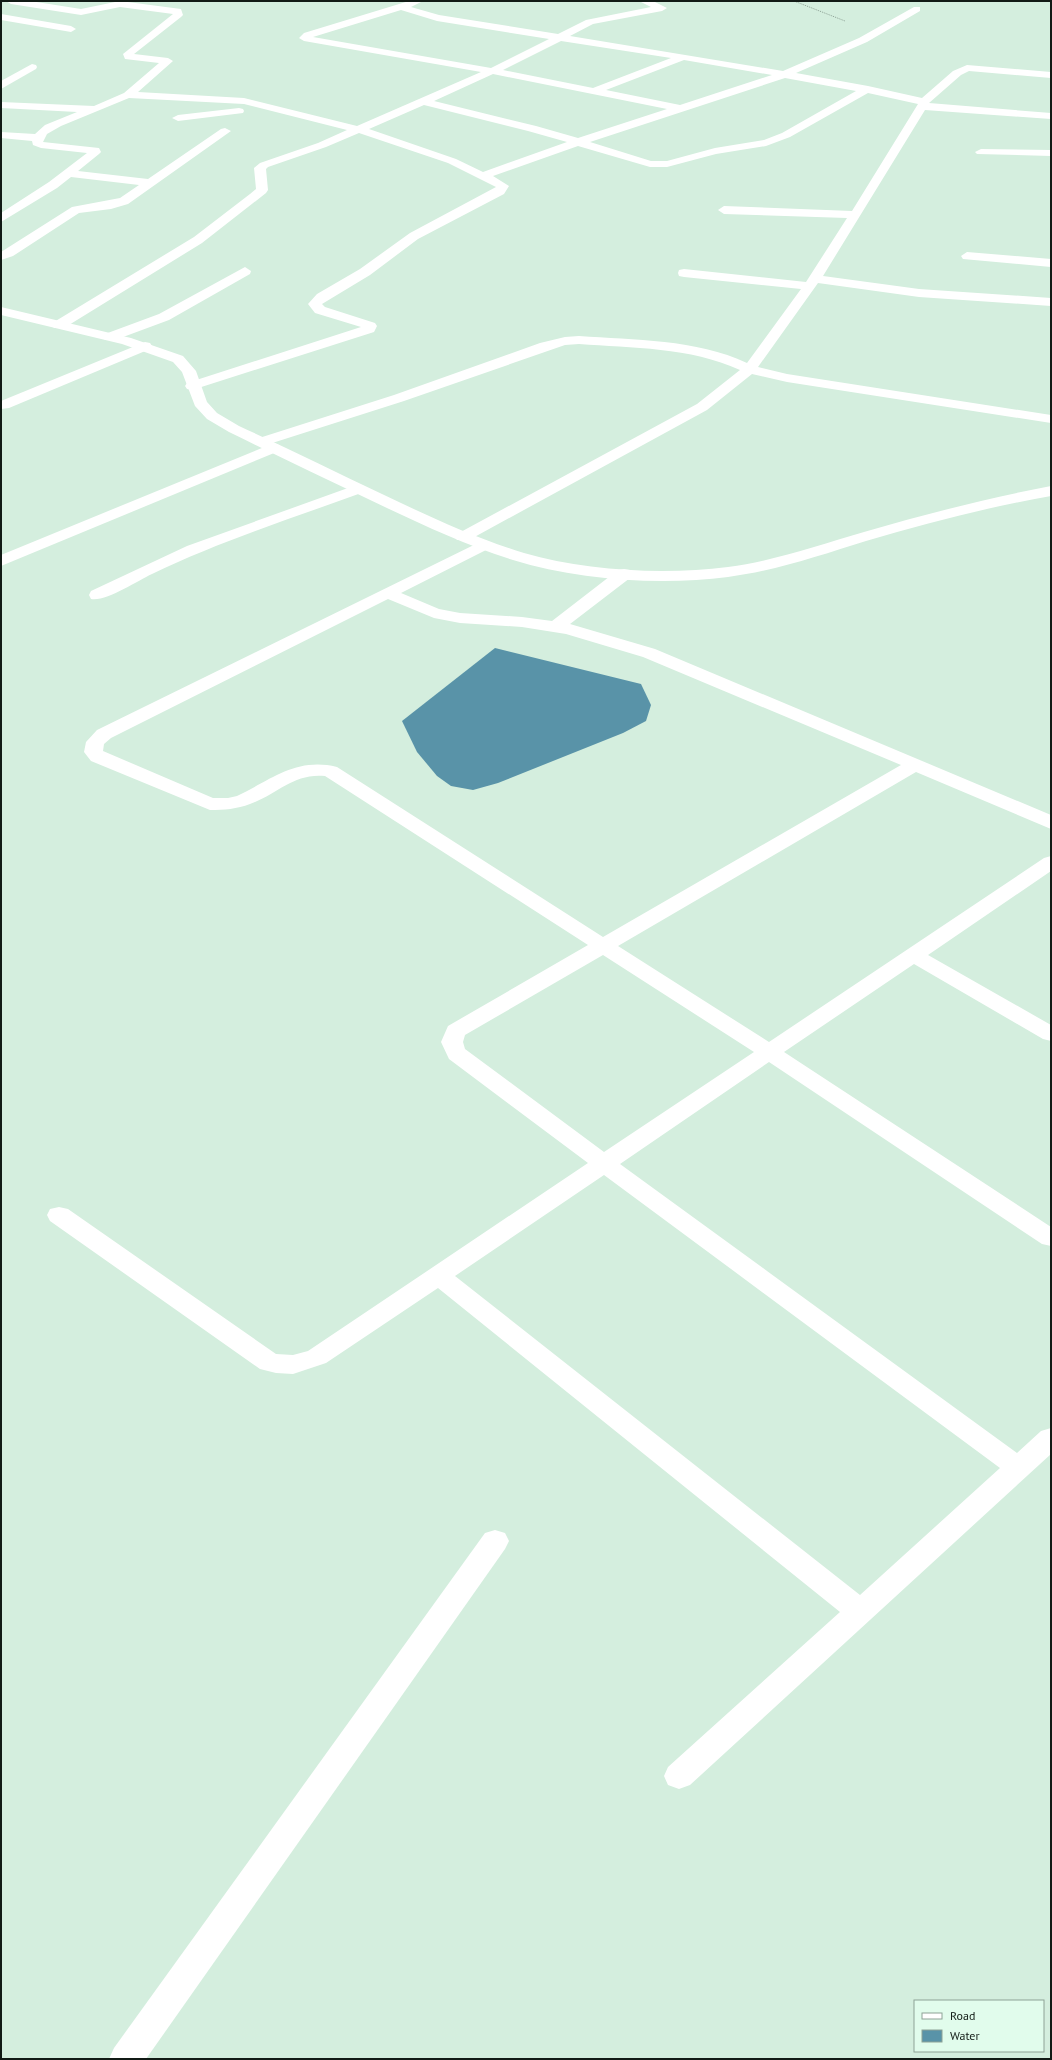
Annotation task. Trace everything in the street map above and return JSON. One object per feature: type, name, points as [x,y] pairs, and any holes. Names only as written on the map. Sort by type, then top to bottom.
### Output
[{"type":"street","points":[[1,218],[6,211],[68,173],[95,150],[41,145],[36,143],[38,138],[49,128],[128,94],[168,61],[129,57],[128,54],[178,15],[178,11],[120,4],[80,12],[12,1]]},
{"type":"street","points":[[418,1],[308,35],[304,38],[492,71],[682,109]]},
{"type":"street","points":[[59,325],[198,240],[254,197],[262,190],[259,171],[264,165],[360,130],[492,71],[598,19],[659,10],[662,8],[644,1]]},
{"type":"street","points":[[403,6],[402,7],[407,10],[437,18],[685,57],[868,89],[923,104],[1051,116]]},
{"type":"street","points":[[483,176],[578,142],[783,75],[871,35],[917,9]]},
{"type":"street","points":[[1,17],[70,29]]},
{"type":"street","points":[[592,92],[685,57]]},
{"type":"street","points":[[1,86],[32,67]]},
{"type":"street","points":[[462,537],[702,407],[749,369],[763,352],[812,283],[856,215],[923,104],[957,73],[967,68],[1051,75]]},
{"type":"street","points":[[424,102],[503,120],[650,164],[667,164],[715,151],[766,142],[786,135],[868,89]]},
{"type":"street","points":[[128,94],[229,100],[272,107],[360,130],[452,161],[500,184],[503,188],[414,236],[365,272],[322,297],[315,304],[320,310],[368,325],[370,326],[369,329],[192,386]]},
{"type":"street","points":[[1,105],[95,109]]},
{"type":"street","points":[[178,118],[272,107]]},
{"type":"street","points":[[1,256],[9,253],[76,210],[119,203],[225,131]]},
{"type":"street","points":[[2,136],[38,138]]},
{"type":"street","points":[[980,152],[1051,153]]},
{"type":"street","points":[[68,173],[150,183]]},
{"type":"street","points":[[724,210],[856,215]]},
{"type":"street","points":[[967,256],[1051,263]]},
{"type":"street","points":[[110,337],[164,317],[245,271]]},
{"type":"street","points":[[684,273],[919,293],[1051,302]]},
{"type":"street","points":[[1,311],[145,346],[178,359],[189,371],[192,386],[200,403],[212,416],[268,445],[462,537],[521,557],[565,567],[624,574],[678,575],[727,572],[770,564],[915,522],[1012,498],[1051,491]]},
{"type":"street","points":[[1,562],[268,445],[545,346],[565,341],[593,340],[684,350],[718,357],[749,369],[787,378],[1051,419]]},
{"type":"street","points":[[4,405],[145,346]]},
{"type":"street","points":[[97,595],[133,576],[171,559],[359,489]]},
{"type":"street","points":[[484,545],[104,734],[95,742],[93,752],[98,757],[210,804],[224,806],[247,799],[298,771],[314,768],[330,771],[768,1052],[1051,1238]]},
{"type":"street","points":[[556,627],[624,574]]},
{"type":"street","points":[[387,593],[434,613],[460,618],[522,622],[556,627],[649,653],[916,764],[1034,814],[1051,823]]},
{"type":"street","points":[[916,764],[456,1031],[451,1038],[451,1046],[457,1054],[603,1163],[1019,1468]]},
{"type":"street","points":[[59,1215],[269,1362],[289,1366],[304,1363],[317,1357],[1051,862]]},
{"type":"street","points":[[912,955],[1051,1034]]},
{"type":"street","points":[[438,1275],[861,1612]]},
{"type":"street","points":[[679,1776],[1051,1438]]},
{"type":"street","points":[[126,2059],[495,1541]]},
{"type":"path","points":[[794,1],[858,26],[871,35]]},
{"type":"water","points":[[495,648],[641,684],[651,705],[646,721],[623,733],[498,783],[473,790],[451,786],[437,776],[417,752],[402,721]]}]
